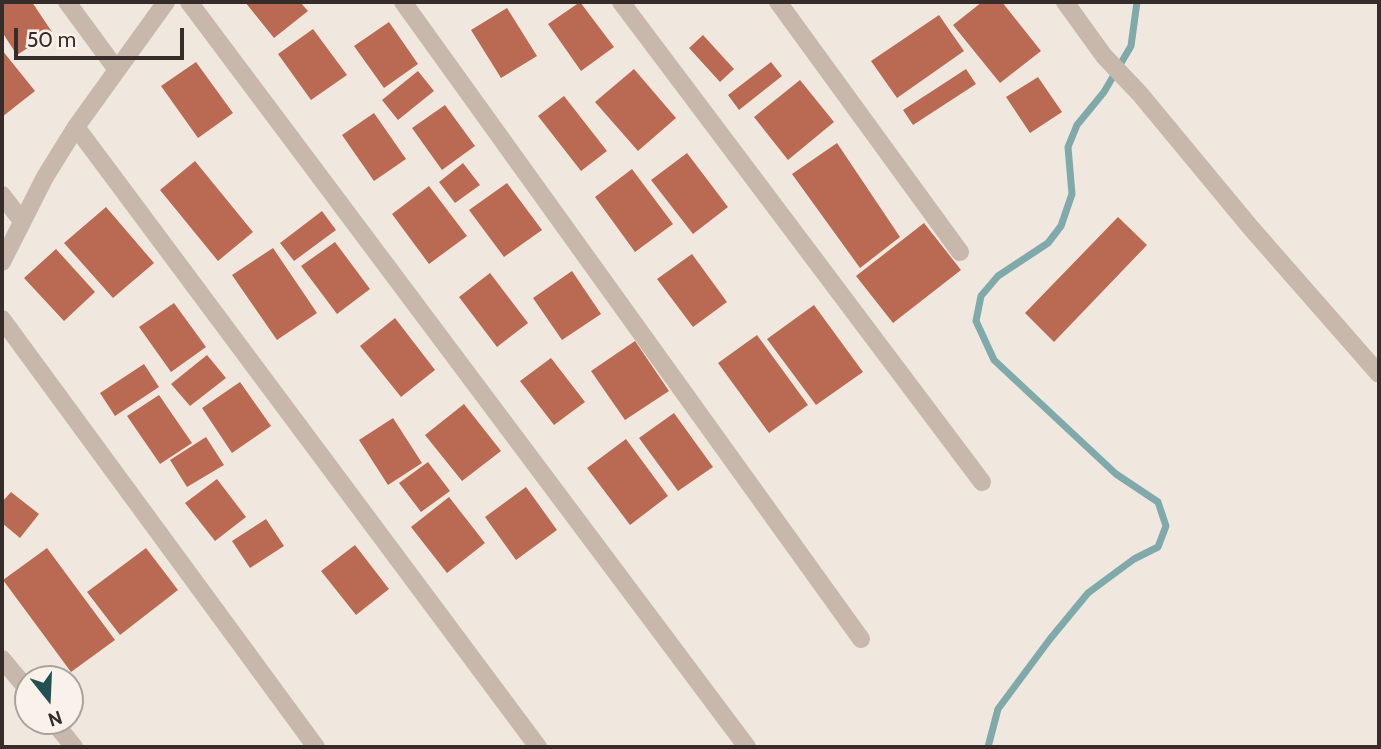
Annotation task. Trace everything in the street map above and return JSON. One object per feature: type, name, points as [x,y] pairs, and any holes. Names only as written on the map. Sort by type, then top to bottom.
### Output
[{"type":"street","points":[[66,2],[117,70]]},
{"type":"street","points":[[2,262],[22,221],[76,127],[166,2]]},
{"type":"street","points":[[189,2],[747,747]]},
{"type":"street","points":[[403,2],[861,639]]},
{"type":"street","points":[[621,2],[982,482]]},
{"type":"street","points":[[778,2],[960,251]]},
{"type":"street","points":[[1065,2],[1104,56],[1140,94],[1251,228],[1379,373]]},
{"type":"street","points":[[76,127],[538,747]]},
{"type":"street","points":[[2,195],[22,221]]},
{"type":"street","points":[[2,319],[316,747]]},
{"type":"street","points":[[2,659],[14,673]]},
{"type":"building","points":[[2,2],[32,2],[52,32],[17,55],[2,32]]},
{"type":"building","points":[[245,2],[300,2],[308,11],[274,38]]},
{"type":"building","points":[[580,2],[614,47],[581,71],[548,24]]},
{"type":"building","points":[[982,2],[1002,2],[1041,51],[1000,83],[953,25]]},
{"type":"building","points":[[507,8],[537,56],[501,78],[471,30]]},
{"type":"building","points":[[939,15],[964,51],[897,98],[871,61]]},
{"type":"building","points":[[389,22],[418,64],[384,88],[354,46]]},
{"type":"building","points":[[313,29],[347,75],[311,100],[278,54]]},
{"type":"building","points":[[703,35],[734,69],[720,82],[689,48]]},
{"type":"building","points":[[2,50],[35,91],[2,117]]},
{"type":"building","points":[[196,62],[233,113],[198,138],[161,86]]},
{"type":"building","points":[[771,62],[782,76],[739,110],[728,95]]},
{"type":"building","points":[[634,69],[676,118],[638,151],[595,102]]},
{"type":"building","points":[[966,69],[976,84],[913,125],[903,110]]},
{"type":"building","points":[[418,71],[434,91],[398,120],[382,100]]},
{"type":"building","points":[[1038,77],[1062,112],[1030,133],[1006,97]]},
{"type":"building","points":[[800,80],[834,122],[788,160],[754,117]]},
{"type":"building","points":[[564,96],[607,151],[581,171],[538,116]]},
{"type":"building","points":[[445,105],[475,146],[442,170],[412,128]]},
{"type":"building","points":[[374,113],[406,159],[374,181],[342,135]]},
{"type":"building","points":[[837,143],[900,237],[860,268],[792,174]]},
{"type":"building","points":[[687,153],[728,207],[693,234],[651,180]]},
{"type":"building","points":[[195,161],[253,232],[218,261],[160,190]]},
{"type":"building","points":[[463,163],[480,185],[455,203],[439,182]]},
{"type":"building","points":[[632,169],[673,224],[635,252],[595,197]]},
{"type":"building","points":[[507,183],[542,230],[504,257],[469,210]]},
{"type":"building","points":[[429,186],[467,236],[429,264],[392,214]]},
{"type":"building","points":[[106,207],[154,263],[113,298],[64,243]]},
{"type":"building","points":[[322,211],[336,230],[294,261],[280,243]]},
{"type":"building","points":[[1118,217],[1147,245],[1054,342],[1025,313]]},
{"type":"building","points":[[924,223],[961,270],[893,323],[856,276]]},
{"type":"building","points":[[335,242],[370,289],[337,314],[301,266]]},
{"type":"building","points":[[273,248],[317,313],[277,340],[232,275]]},
{"type":"building","points":[[56,249],[95,292],[64,321],[24,278]]},
{"type":"building","points":[[692,254],[727,302],[693,327],[657,279]]},
{"type":"building","points":[[572,271],[601,314],[562,340],[533,298]]},
{"type":"building","points":[[490,273],[528,323],[497,347],[459,297]]},
{"type":"building","points":[[174,303],[206,347],[171,372],[139,327]]},
{"type":"building","points":[[814,305],[863,372],[816,405],[767,339]]},
{"type":"building","points":[[395,318],[435,370],[401,397],[360,346]]},
{"type":"building","points":[[757,335],[808,405],[769,433],[718,363]]},
{"type":"building","points":[[635,341],[669,391],[625,420],[591,371]]},
{"type":"building","points":[[207,355],[226,378],[190,406],[171,384]]},
{"type":"building","points":[[551,358],[585,402],[554,425],[520,381]]},
{"type":"building","points":[[144,364],[159,387],[115,416],[100,393]]},
{"type":"building","points":[[240,382],[271,426],[232,453],[202,408]]},
{"type":"building","points":[[159,395],[192,443],[160,464],[127,416]]},
{"type":"building","points":[[464,404],[501,451],[462,481],[425,435]]},
{"type":"building","points":[[674,413],[713,467],[678,491],[639,438]]},
{"type":"building","points":[[393,418],[422,463],[388,485],[359,440]]},
{"type":"building","points":[[206,437],[224,465],[187,487],[170,460]]},
{"type":"building","points":[[626,439],[668,496],[630,525],[587,468]]},
{"type":"building","points":[[428,462],[450,491],[421,512],[399,483]]},
{"type":"building","points":[[217,479],[246,517],[215,541],[185,503]]},
{"type":"building","points":[[526,487],[557,530],[516,560],[485,517]]},
{"type":"building","points":[[11,492],[39,514],[20,538],[2,523],[2,502]]},
{"type":"building","points":[[449,497],[485,543],[447,573],[411,527]]},
{"type":"building","points":[[266,519],[284,546],[250,568],[232,541]]},
{"type":"building","points":[[355,545],[389,589],[356,615],[321,571]]},
{"type":"building","points":[[47,548],[115,640],[81,665],[66,665],[3,580]]},
{"type":"building","points":[[146,548],[178,590],[120,635],[87,592]]},
{"type":"waterway","points":[[988,747],[998,709],[1050,639],[1088,593],[1134,559],[1158,547],[1166,526],[1158,502],[1116,474],[994,360],[976,321],[981,296],[998,276],[1048,243],[1061,226],[1072,194],[1068,147],[1077,125],[1104,92],[1131,46],[1137,2]]}]
